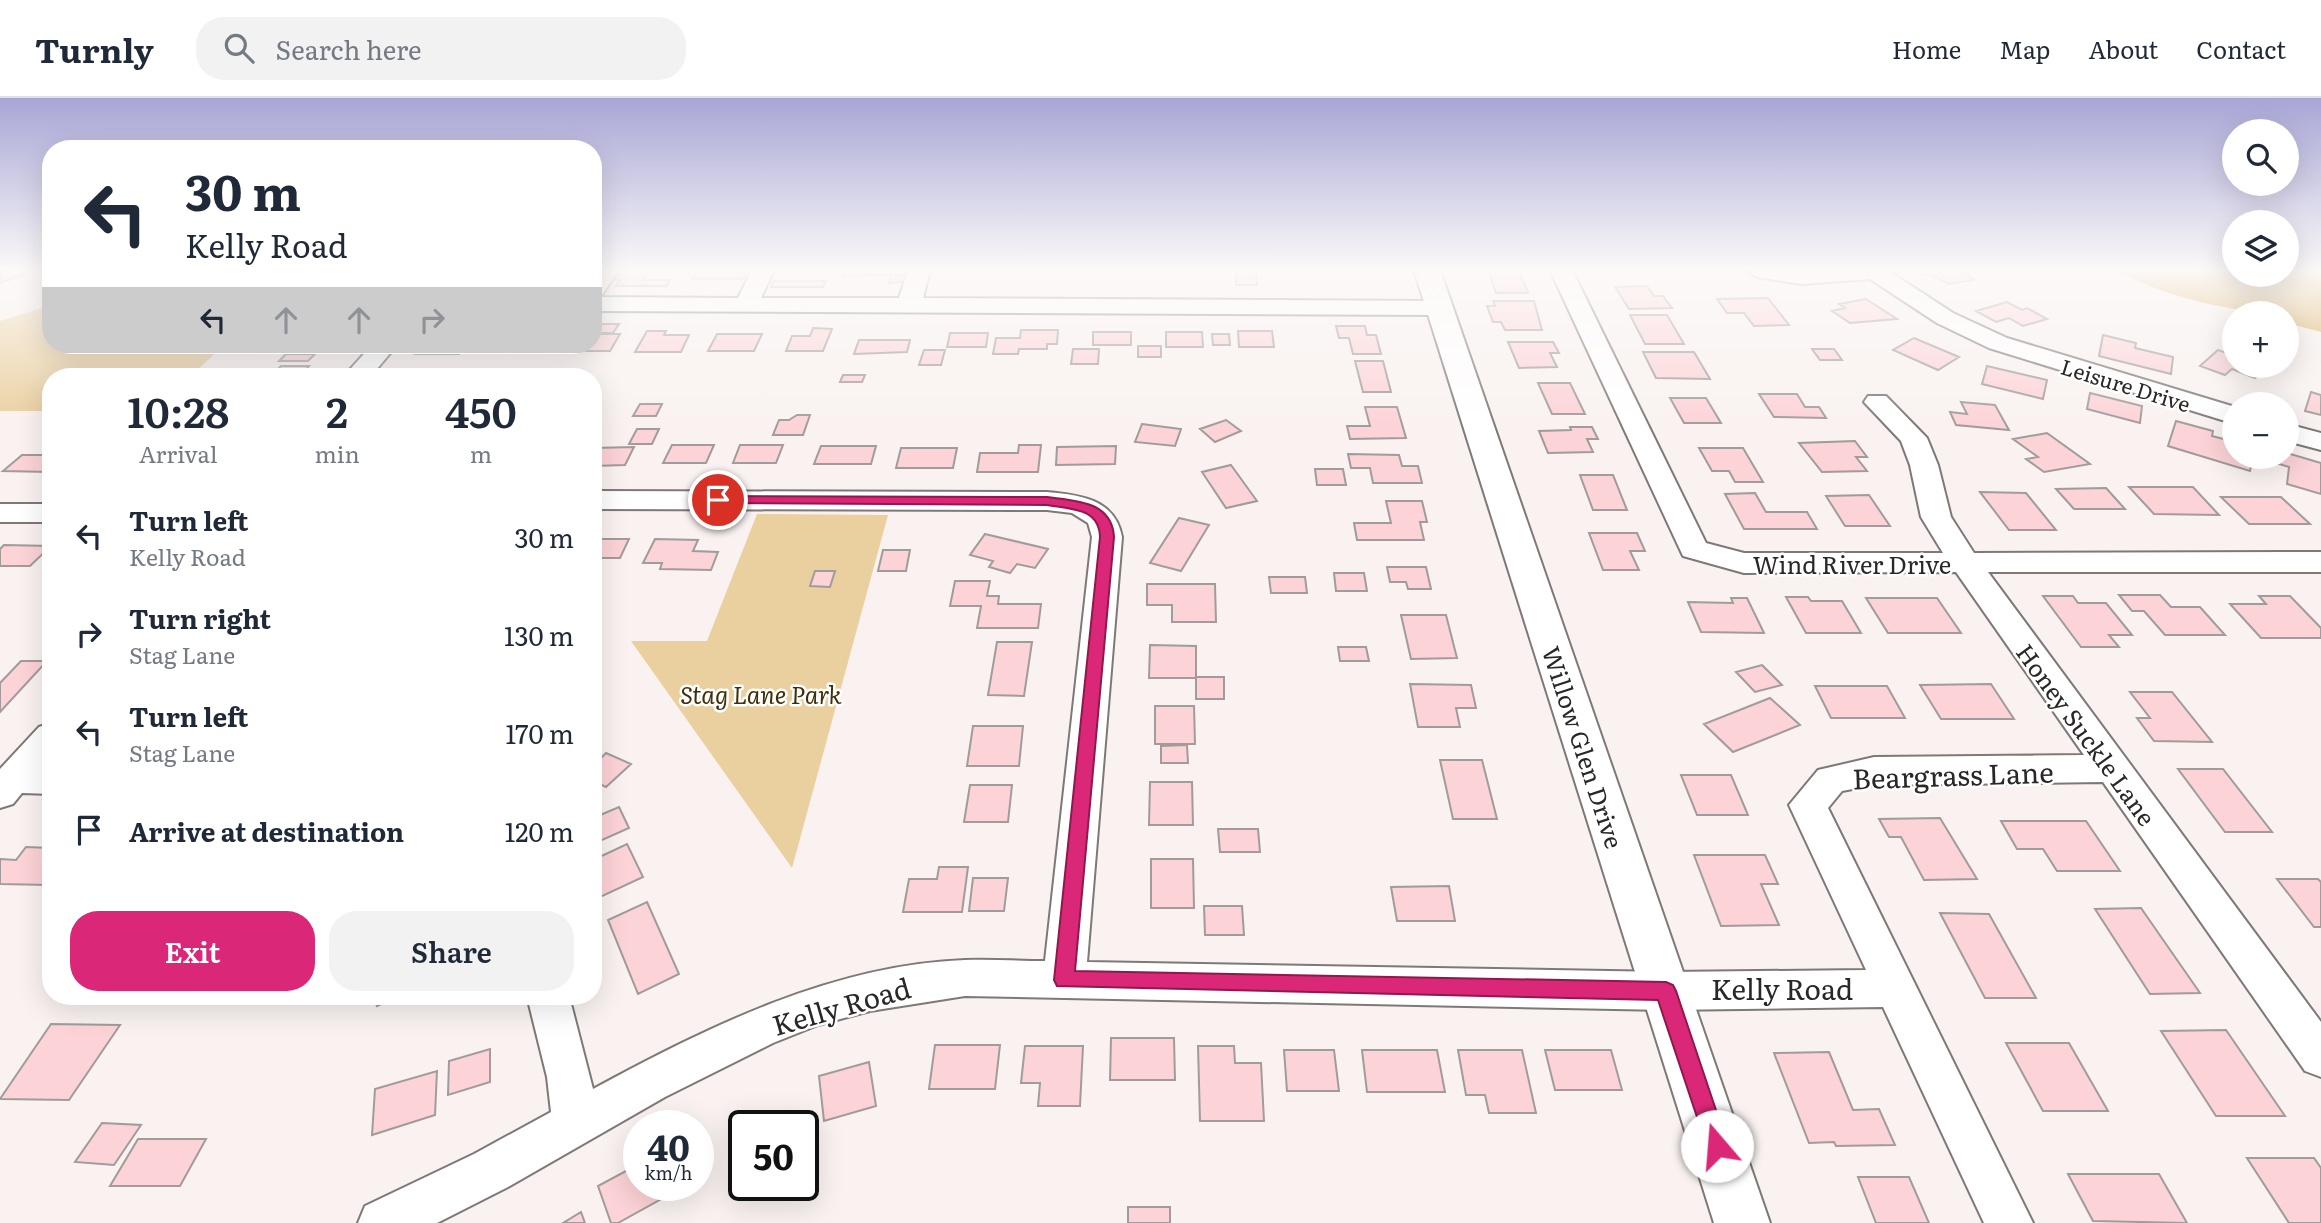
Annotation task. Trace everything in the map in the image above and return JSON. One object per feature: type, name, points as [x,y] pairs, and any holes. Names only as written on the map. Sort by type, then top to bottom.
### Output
[{"type":"main road","name":"Willow Glen Drive","points":[[1444,322],[1742,1223]]},
{"type":"street","name":"Wind River Drive","points":[[1586,322],[1694,548],[1744,564],[2321,562]]},
{"type":"street","name":"Leisure Drive","points":[[1955,322],[1998,343],[2222,412]]},
{"type":"street","points":[[364,368],[377,354]]},
{"type":"street","name":"Honey Suckle Lane","points":[[1877,401],[1913,438],[1924,465],[1936,517],[1965,564],[2321,1057]]},
{"type":"street","points":[[2299,436],[2321,442]]},
{"type":"street","points":[[602,500],[1047,501],[1087,507],[1100,515],[1107,525],[1107,537],[1064,980]]},
{"type":"street","points":[[0,513],[42,513]]},
{"type":"street","points":[[6,787],[42,746]]},
{"type":"street","name":"Beargrass Lane","points":[[2009,1223],[1808,805],[1831,780],[1874,771],[2111,768]]},
{"type":"street","points":[[6,787],[42,781]]},
{"type":"street","name":"Kelly Road","points":[[382,1223],[485,1175],[718,1048],[814,1007],[914,982],[965,978],[1666,991],[1894,988]]},
{"type":"street","points":[[550,1005],[567,1067],[576,1124]]},
{"type":"green space","points":[[0,322],[42,322],[42,354],[214,354],[200,368],[42,368],[42,411],[0,411]]},
{"type":"green space","name":"Stag Lane Park","points":[[757,514],[888,515],[792,868],[631,641],[707,641]]},
{"type":"shaded area","points":[[2299,322],[2321,322],[2321,332],[2299,326]]},
{"type":"building","points":[[1501,322],[1540,322],[1542,330],[1505,330]]},
{"type":"building","points":[[1634,322],[1671,322],[1684,344],[1645,344]]},
{"type":"building","points":[[1751,322],[1787,322],[1789,325],[1754,326]]},
{"type":"building","points":[[2017,322],[2035,322],[2023,326]]},
{"type":"building","points":[[602,324],[619,324],[613,333],[602,333]]},
{"type":"building","points":[[1336,326],[1365,326],[1367,335],[1376,335],[1381,354],[1353,354],[1349,338],[1339,338]]},
{"type":"building","points":[[813,328],[832,329],[823,351],[786,351],[792,336],[810,336]]},
{"type":"building","points":[[1021,330],[1058,330],[1057,344],[1047,344],[1047,349],[1019,349],[1018,354],[993,354],[996,338],[1020,338]]},
{"type":"building","points":[[647,331],[666,331],[664,335],[689,335],[681,352],[635,352]]},
{"type":"building","points":[[1238,331],[1272,331],[1274,347],[1239,347]]},
{"type":"building","points":[[1093,332],[1131,332],[1131,345],[1093,345]]},
{"type":"building","points":[[1166,332],[1202,332],[1203,347],[1166,347]]},
{"type":"building","points":[[950,333],[988,333],[986,347],[947,347]]},
{"type":"building","points":[[602,334],[620,334],[610,351],[602,351]]},
{"type":"building","points":[[717,334],[762,334],[754,351],[708,351]]},
{"type":"building","points":[[1212,334],[1229,334],[1230,345],[1213,345]]},
{"type":"building","points":[[2103,335],[2136,343],[2135,348],[2173,357],[2171,374],[2099,356]]},
{"type":"building","points":[[1914,338],[1959,357],[1938,370],[1893,350]]},
{"type":"building","points":[[859,340],[910,340],[907,352],[854,354]]},
{"type":"building","points":[[1508,342],[1553,342],[1559,353],[1550,353],[1557,367],[1519,368]]},
{"type":"building","points":[[1138,346],[1161,346],[1161,357],[1138,357]]},
{"type":"building","points":[[1073,349],[1099,349],[1098,364],[1071,364]]},
{"type":"building","points":[[1812,349],[1834,349],[1842,360],[1820,360]]},
{"type":"building","points":[[924,350],[945,350],[941,365],[919,365]]},
{"type":"building","points":[[2218,350],[2222,351],[2222,374],[2200,366]]},
{"type":"building","points":[[1643,352],[1694,352],[1710,379],[1656,378]]},
{"type":"building","points":[[286,354],[315,354],[308,361],[279,361]]},
{"type":"building","points":[[1355,361],[1383,361],[1391,392],[1363,392]]},
{"type":"building","points":[[281,366],[309,366],[307,368],[279,368]]},
{"type":"building","points":[[1987,366],[2047,380],[2043,399],[1982,384]]},
{"type":"building","points":[[843,375],[865,375],[862,382],[840,382]]},
{"type":"building","points":[[1538,383],[1570,383],[1585,414],[1552,414]]},
{"type":"building","points":[[2311,392],[2321,395],[2321,415],[2305,411]]},
{"type":"building","points":[[2090,393],[2142,406],[2140,423],[2087,409]]},
{"type":"building","points":[[1759,394],[1797,394],[1805,407],[1819,407],[1826,418],[1774,417]]},
{"type":"building","points":[[1670,398],[1706,398],[1721,423],[1684,423]]},
{"type":"building","points":[[1961,402],[1995,405],[2009,430],[1956,425],[1950,412],[1967,414]]},
{"type":"building","points":[[640,404],[662,404],[656,416],[633,416]]},
{"type":"building","points":[[1365,407],[1397,407],[1406,438],[1350,439],[1347,426],[1370,426]]},
{"type":"building","points":[[797,415],[810,415],[803,435],[773,435],[779,420],[789,420]]},
{"type":"building","points":[[1226,420],[1241,431],[1215,442],[1200,429]]},
{"type":"building","points":[[2176,421],[2213,431],[2212,436],[2222,439],[2222,462],[2168,446]]},
{"type":"building","points":[[1142,424],[1181,429],[1175,446],[1135,442]]},
{"type":"building","points":[[1570,427],[1592,427],[1598,439],[1587,439],[1593,452],[1548,453],[1539,431],[1571,430]]},
{"type":"building","points":[[637,429],[659,429],[652,444],[629,444]]},
{"type":"building","points":[[2047,433],[2090,464],[2044,472],[2026,459],[2038,457],[2013,439]]},
{"type":"building","points":[[1855,441],[1867,457],[1856,457],[1867,471],[1822,472],[1799,443]]},
{"type":"building","points":[[672,445],[714,445],[706,463],[663,463]]},
{"type":"building","points":[[740,445],[783,445],[776,463],[733,463]]},
{"type":"building","points":[[1019,445],[1041,445],[1038,472],[977,472],[980,453],[1018,453]]},
{"type":"building","points":[[821,446],[876,446],[871,464],[814,464]]},
{"type":"building","points":[[1116,446],[1115,464],[1056,465],[1057,447]]},
{"type":"building","points":[[634,447],[625,465],[602,466],[602,448]]},
{"type":"building","points":[[901,448],[957,448],[953,468],[896,468]]},
{"type":"building","points":[[1699,448],[1743,448],[1763,482],[1735,482],[1729,471],[1712,471]]},
{"type":"building","points":[[1348,454],[1399,455],[1402,466],[1418,466],[1422,483],[1373,483],[1370,468],[1351,468]]},
{"type":"building","points":[[22,455],[42,455],[42,472],[3,471]]},
{"type":"building","points":[[2299,457],[2321,463],[2321,494],[2287,484],[2289,469],[2299,469]]},
{"type":"building","points":[[1231,465],[1257,501],[1226,508],[1202,472]]},
{"type":"building","points":[[1315,469],[1343,469],[1346,485],[1317,485]]},
{"type":"building","points":[[1580,475],[1613,475],[1627,510],[1593,510]]},
{"type":"building","points":[[2129,487],[2193,487],[2219,515],[2154,514]]},
{"type":"building","points":[[2106,488],[2125,509],[2074,509],[2056,489]]},
{"type":"building","points":[[1980,492],[2026,493],[2056,530],[2009,530]]},
{"type":"building","points":[[1755,493],[1766,512],[1807,512],[1817,529],[1744,529],[1725,494]]},
{"type":"building","points":[[1869,495],[1890,526],[1845,526],[1826,496]]},
{"type":"building","points":[[2221,497],[2281,497],[2310,524],[2249,524]]},
{"type":"building","points":[[1386,501],[1422,501],[1427,522],[1420,522],[1424,540],[1357,540],[1354,523],[1391,523]]},
{"type":"building","points":[[1179,518],[1209,525],[1181,571],[1150,563]]},
{"type":"building","points":[[1589,533],[1637,533],[1645,551],[1630,551],[1639,570],[1603,570]]},
{"type":"building","points":[[985,534],[1048,549],[1035,568],[1017,564],[1010,573],[989,567],[993,561],[970,555]]},
{"type":"building","points":[[602,539],[629,539],[620,558],[602,558]]},
{"type":"building","points":[[655,539],[698,540],[693,551],[718,552],[711,570],[660,569],[662,563],[643,563]]},
{"type":"building","points":[[4,545],[42,546],[42,555],[30,566],[0,566],[0,549]]},
{"type":"building","points":[[883,550],[910,550],[906,571],[878,571]]},
{"type":"building","points":[[1387,567],[1426,567],[1431,589],[1408,589],[1406,582],[1390,582]]},
{"type":"building","points":[[815,571],[835,571],[830,587],[810,586]]},
{"type":"building","points":[[1334,573],[1364,573],[1367,591],[1336,591]]},
{"type":"building","points":[[1269,577],[1305,577],[1307,593],[1271,593]]},
{"type":"building","points":[[955,581],[990,581],[987,596],[999,596],[998,604],[1041,604],[1038,628],[977,628],[981,606],[950,606]]},
{"type":"building","points":[[1147,584],[1215,584],[1216,622],[1172,622],[1172,605],[1147,605]]},
{"type":"building","points":[[2119,595],[2160,595],[2171,607],[2200,607],[2225,635],[2165,635],[2144,611],[2132,611]]},
{"type":"building","points":[[2043,596],[2073,596],[2078,603],[2106,603],[2132,635],[2109,635],[2119,647],[2081,647]]},
{"type":"building","points":[[2259,596],[2290,596],[2321,628],[2321,638],[2261,638],[2230,604],[2266,604]]},
{"type":"building","points":[[1786,597],[1808,597],[1811,601],[1842,601],[1861,633],[1806,633]]},
{"type":"building","points":[[1731,598],[1747,598],[1764,633],[1701,632],[1688,602],[1733,603]]},
{"type":"building","points":[[1866,598],[1937,598],[1961,633],[1888,633]]},
{"type":"building","points":[[1401,615],[1446,615],[1457,658],[1411,659]]},
{"type":"building","points":[[997,642],[1032,642],[1024,696],[988,695]]},
{"type":"building","points":[[1150,645],[1196,646],[1196,677],[1224,677],[1224,699],[1196,699],[1196,678],[1149,678]]},
{"type":"building","points":[[1338,647],[1366,647],[1369,661],[1340,661]]},
{"type":"building","points":[[21,661],[42,661],[42,666],[0,712],[0,683]]},
{"type":"building","points":[[1762,665],[1782,685],[1755,692],[1736,672]]},
{"type":"building","points":[[1410,684],[1471,685],[1476,708],[1456,708],[1460,727],[1418,727]]},
{"type":"building","points":[[1991,684],[2014,719],[1941,719],[1920,685]]},
{"type":"building","points":[[1815,686],[1887,686],[1905,718],[1831,718]]},
{"type":"building","points":[[2130,692],[2172,692],[2212,742],[2154,741],[2137,718],[2150,718]]},
{"type":"building","points":[[1770,698],[1800,725],[1733,752],[1704,724]]},
{"type":"building","points":[[1155,706],[1194,706],[1195,744],[1155,744]]},
{"type":"building","points":[[973,726],[1023,726],[1019,766],[967,766]]},
{"type":"building","points":[[1187,745],[1188,763],[1161,763],[1161,746]]},
{"type":"building","points":[[606,753],[631,764],[606,787],[602,785],[602,757]]},
{"type":"building","points":[[1440,760],[1482,760],[1497,819],[1453,819]]},
{"type":"building","points":[[2178,769],[2223,769],[2272,832],[2225,832]]},
{"type":"building","points":[[1681,775],[1731,775],[1748,815],[1697,815]]},
{"type":"building","points":[[1150,782],[1192,782],[1193,825],[1149,825]]},
{"type":"building","points":[[970,785],[1012,785],[1008,822],[964,822]]},
{"type":"building","points":[[619,807],[629,828],[602,840],[602,814]]},
{"type":"building","points":[[1940,818],[1977,879],[1924,880],[1901,837],[1889,837],[1879,819]]},
{"type":"building","points":[[2001,821],[2086,821],[2120,871],[2057,871],[2043,849],[2017,849]]},
{"type":"building","points":[[1218,829],[1258,829],[1260,852],[1220,852]]},
{"type":"building","points":[[627,844],[643,877],[602,896],[602,856]]},
{"type":"building","points":[[26,847],[42,848],[42,885],[0,884],[0,859],[16,860]]},
{"type":"building","points":[[1694,855],[1765,855],[1778,884],[1761,884],[1779,925],[1721,926]]},
{"type":"building","points":[[1151,859],[1193,859],[1194,908],[1151,908]]},
{"type":"building","points":[[939,867],[968,867],[962,912],[903,912],[909,879],[937,879]]},
{"type":"building","points":[[973,878],[1008,878],[1004,911],[969,911]]},
{"type":"building","points":[[2277,879],[2318,879],[2321,882],[2321,927],[2314,927]]},
{"type":"building","points":[[1449,886],[1455,921],[1397,921],[1391,887]]},
{"type":"building","points":[[647,902],[679,974],[638,994],[608,920]]},
{"type":"building","points":[[1204,906],[1242,906],[1244,935],[1205,935]]},
{"type":"building","points":[[2141,908],[2200,993],[2150,994],[2095,909]]},
{"type":"building","points":[[1940,913],[1989,914],[2036,998],[1985,998]]},
{"type":"building","points":[[51,1024],[120,1025],[69,1100],[0,1099]]},
{"type":"building","points":[[2226,1030],[2285,1116],[2216,1116],[2161,1031]]},
{"type":"building","points":[[1111,1038],[1174,1038],[1175,1080],[1110,1080]]},
{"type":"building","points":[[2006,1043],[2069,1043],[2108,1111],[2043,1111]]},
{"type":"building","points":[[935,1045],[1000,1045],[995,1089],[929,1089]]},
{"type":"building","points":[[1025,1046],[1083,1046],[1080,1106],[1038,1106],[1040,1083],[1021,1083]]},
{"type":"building","points":[[1198,1046],[1234,1046],[1235,1063],[1261,1063],[1264,1121],[1200,1121]]},
{"type":"building","points":[[490,1049],[490,1082],[448,1095],[449,1061]]},
{"type":"building","points":[[1284,1050],[1334,1050],[1339,1091],[1287,1091]]},
{"type":"building","points":[[1362,1050],[1437,1050],[1445,1092],[1367,1092]]},
{"type":"building","points":[[1458,1050],[1522,1050],[1536,1113],[1489,1113],[1485,1095],[1466,1095]]},
{"type":"building","points":[[1545,1050],[1611,1050],[1622,1090],[1555,1090]]},
{"type":"building","points":[[1829,1052],[1853,1110],[1879,1109],[1895,1145],[1836,1146],[1834,1142],[1809,1143],[1774,1053]]},
{"type":"building","points":[[869,1062],[876,1106],[824,1121],[819,1076]]},
{"type":"building","points":[[437,1071],[435,1115],[372,1135],[375,1089]]},
{"type":"building","points":[[102,1123],[141,1125],[114,1165],[75,1162]]},
{"type":"building","points":[[138,1139],[206,1139],[180,1186],[110,1186]]},
{"type":"building","points":[[2247,1158],[2314,1158],[2321,1168],[2321,1223],[2289,1223]]},
{"type":"building","points":[[623,1173],[623,1201],[658,1201],[618,1223],[611,1223],[598,1186]]},
{"type":"building","points":[[2068,1174],[2159,1174],[2187,1223],[2093,1221]]},
{"type":"building","points":[[1858,1177],[1909,1177],[1929,1223],[1876,1223]]},
{"type":"building","points":[[1128,1207],[1170,1207],[1170,1223],[1128,1223]]},
{"type":"building","points":[[581,1212],[585,1223],[563,1223]]},
{"type":"route","points":[[718,500],[1047,501],[1087,507],[1100,515],[1107,525],[1107,537],[1064,980],[1666,991],[1717,1146]]}]
